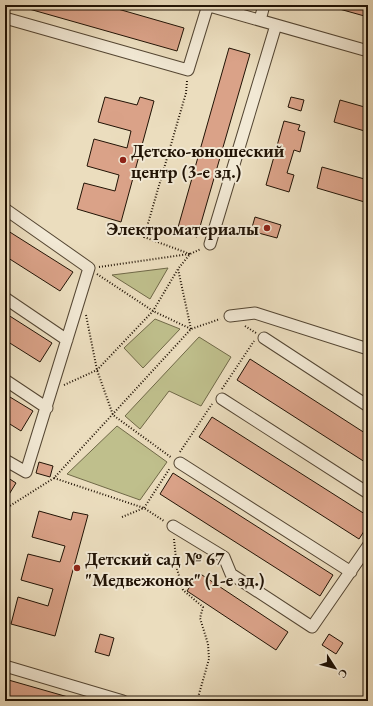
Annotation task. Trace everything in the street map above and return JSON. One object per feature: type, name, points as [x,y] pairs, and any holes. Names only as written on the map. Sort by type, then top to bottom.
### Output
[{"type":"street","points":[[5,18],[188,70],[207,5],[368,51]]},
{"type":"street","points":[[260,20],[264,5]]},
{"type":"street","points":[[210,244],[276,25]]},
{"type":"street","points":[[5,209],[89,268],[53,390],[26,472],[5,460]]},
{"type":"street","points":[[5,298],[67,340]]},
{"type":"street","points":[[230,316],[255,313],[368,349]]},
{"type":"street","points":[[261,336],[368,406]]},
{"type":"street","points":[[5,380],[47,408]]},
{"type":"street","points":[[219,397],[368,493]]},
{"type":"street","points":[[177,462],[351,572]]},
{"type":"street","points":[[173,526],[224,557],[231,574],[312,627],[368,546]]},
{"type":"street","points":[[5,666],[123,701]]},
{"type":"path","points":[[188,70],[186,93],[144,237],[190,254]]},
{"type":"path","points":[[89,268],[190,254],[210,244]]},
{"type":"path","points":[[53,390],[97,370],[153,311],[178,269],[190,254]]},
{"type":"path","points":[[89,268],[153,311],[191,329]]},
{"type":"path","points":[[178,269],[191,329]]},
{"type":"path","points":[[86,313],[97,370],[113,415],[177,462]]},
{"type":"path","points":[[5,509],[54,478],[191,329]]},
{"type":"path","points":[[122,517],[144,508],[177,462],[261,336]]},
{"type":"path","points":[[54,478],[144,508],[173,526],[177,569],[183,590],[204,607],[200,618],[208,644],[209,659],[197,701]]},
{"type":"green space","points":[[168,268],[150,299],[112,275]]},
{"type":"green space","points":[[155,319],[180,329],[143,368],[124,348]]},
{"type":"green space","points":[[199,337],[231,357],[201,406],[169,391],[140,429],[125,416]]},
{"type":"green space","points":[[117,426],[167,462],[140,500],[67,474]]},
{"type":"building","points":[[15,5],[104,5],[184,28],[177,51]]},
{"type":"building","points":[[325,5],[368,5],[368,17]]},
{"type":"building","points":[[229,48],[250,54],[197,237],[177,231]]},
{"type":"building","points":[[105,97],[137,105],[140,97],[154,101],[121,222],[77,209],[84,183],[115,191],[119,175],[87,166],[94,139],[127,148],[131,131],[98,122]]},
{"type":"building","points":[[291,97],[304,100],[301,111],[288,107]]},
{"type":"building","points":[[340,100],[368,108],[368,132],[334,122]]},
{"type":"building","points":[[284,121],[300,125],[298,130],[305,132],[300,152],[294,150],[287,173],[294,175],[289,192],[266,185]]},
{"type":"building","points":[[322,167],[368,180],[368,203],[317,188]]},
{"type":"building","points":[[255,217],[281,225],[277,238],[251,231]]},
{"type":"building","points":[[5,229],[73,272],[60,291],[5,256]]},
{"type":"building","points":[[5,313],[52,343],[40,362],[5,340]]},
{"type":"building","points":[[250,359],[368,435],[368,464],[237,380]]},
{"type":"building","points":[[5,394],[33,411],[21,431],[5,421]]},
{"type":"building","points":[[212,417],[368,516],[368,525],[359,539],[199,437]]},
{"type":"building","points":[[39,462],[53,466],[50,477],[36,473]]},
{"type":"building","points":[[173,473],[333,575],[320,596],[160,494]]},
{"type":"building","points":[[5,476],[16,483],[5,501]]},
{"type":"building","points":[[39,511],[71,520],[73,512],[88,515],[55,636],[11,624],[18,597],[48,606],[53,589],[21,580],[28,554],[60,562],[65,546],[32,537]]},
{"type":"building","points":[[199,573],[288,632],[276,650],[187,591]]},
{"type":"building","points":[[100,634],[114,638],[109,656],[95,652]]},
{"type":"building","points":[[329,634],[343,643],[336,654],[322,645]]},
{"type":"building","points":[[5,679],[82,701],[5,701]]},
{"type":"place","name":"Детско-юношеский центр (3-е зд.)","points":[[123,160]]},
{"type":"place","name":"Электроматериалы","points":[[267,228]]},
{"type":"place","name":"Детский сад № 67 \"Медвежонок\" (1-е зд.)","points":[[77,568]]}]
